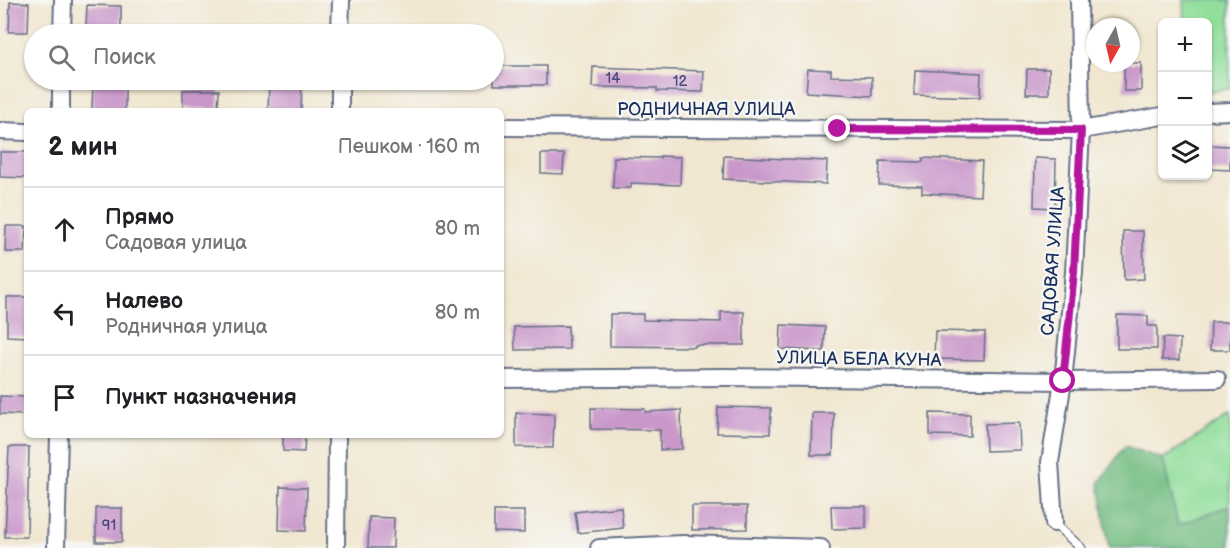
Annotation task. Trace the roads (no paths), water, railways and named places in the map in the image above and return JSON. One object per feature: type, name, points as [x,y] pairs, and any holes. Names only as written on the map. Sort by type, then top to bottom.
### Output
[{"type":"street","points":[[62,24],[63,0]]},
{"type":"street","points":[[340,24],[341,0]]},
{"type":"street","name":"САДОВАЯ УЛИЦА","points":[[1054,523],[1050,462],[1063,381],[1074,272],[1081,130],[1079,0]]},
{"type":"street","points":[[61,108],[62,90]]},
{"type":"street","points":[[340,90],[340,108]]},
{"type":"street","points":[[1212,112],[1230,111]]},
{"type":"street","name":"РОДНИЧНАЯ УЛИЦА","points":[[504,127],[1081,130],[1158,117]]},
{"type":"street","points":[[0,131],[24,132]]},
{"type":"street","name":"УЛИЦА БЕЛА КУНА","points":[[504,379],[725,377],[1063,381],[1218,379]]},
{"type":"street","points":[[56,548],[59,438]]},
{"type":"street","points":[[336,548],[337,438]]},
{"type":"street","points":[[598,548],[683,544],[821,548]]},
{"type":"lane","points":[[1054,523],[1081,548]]}]
